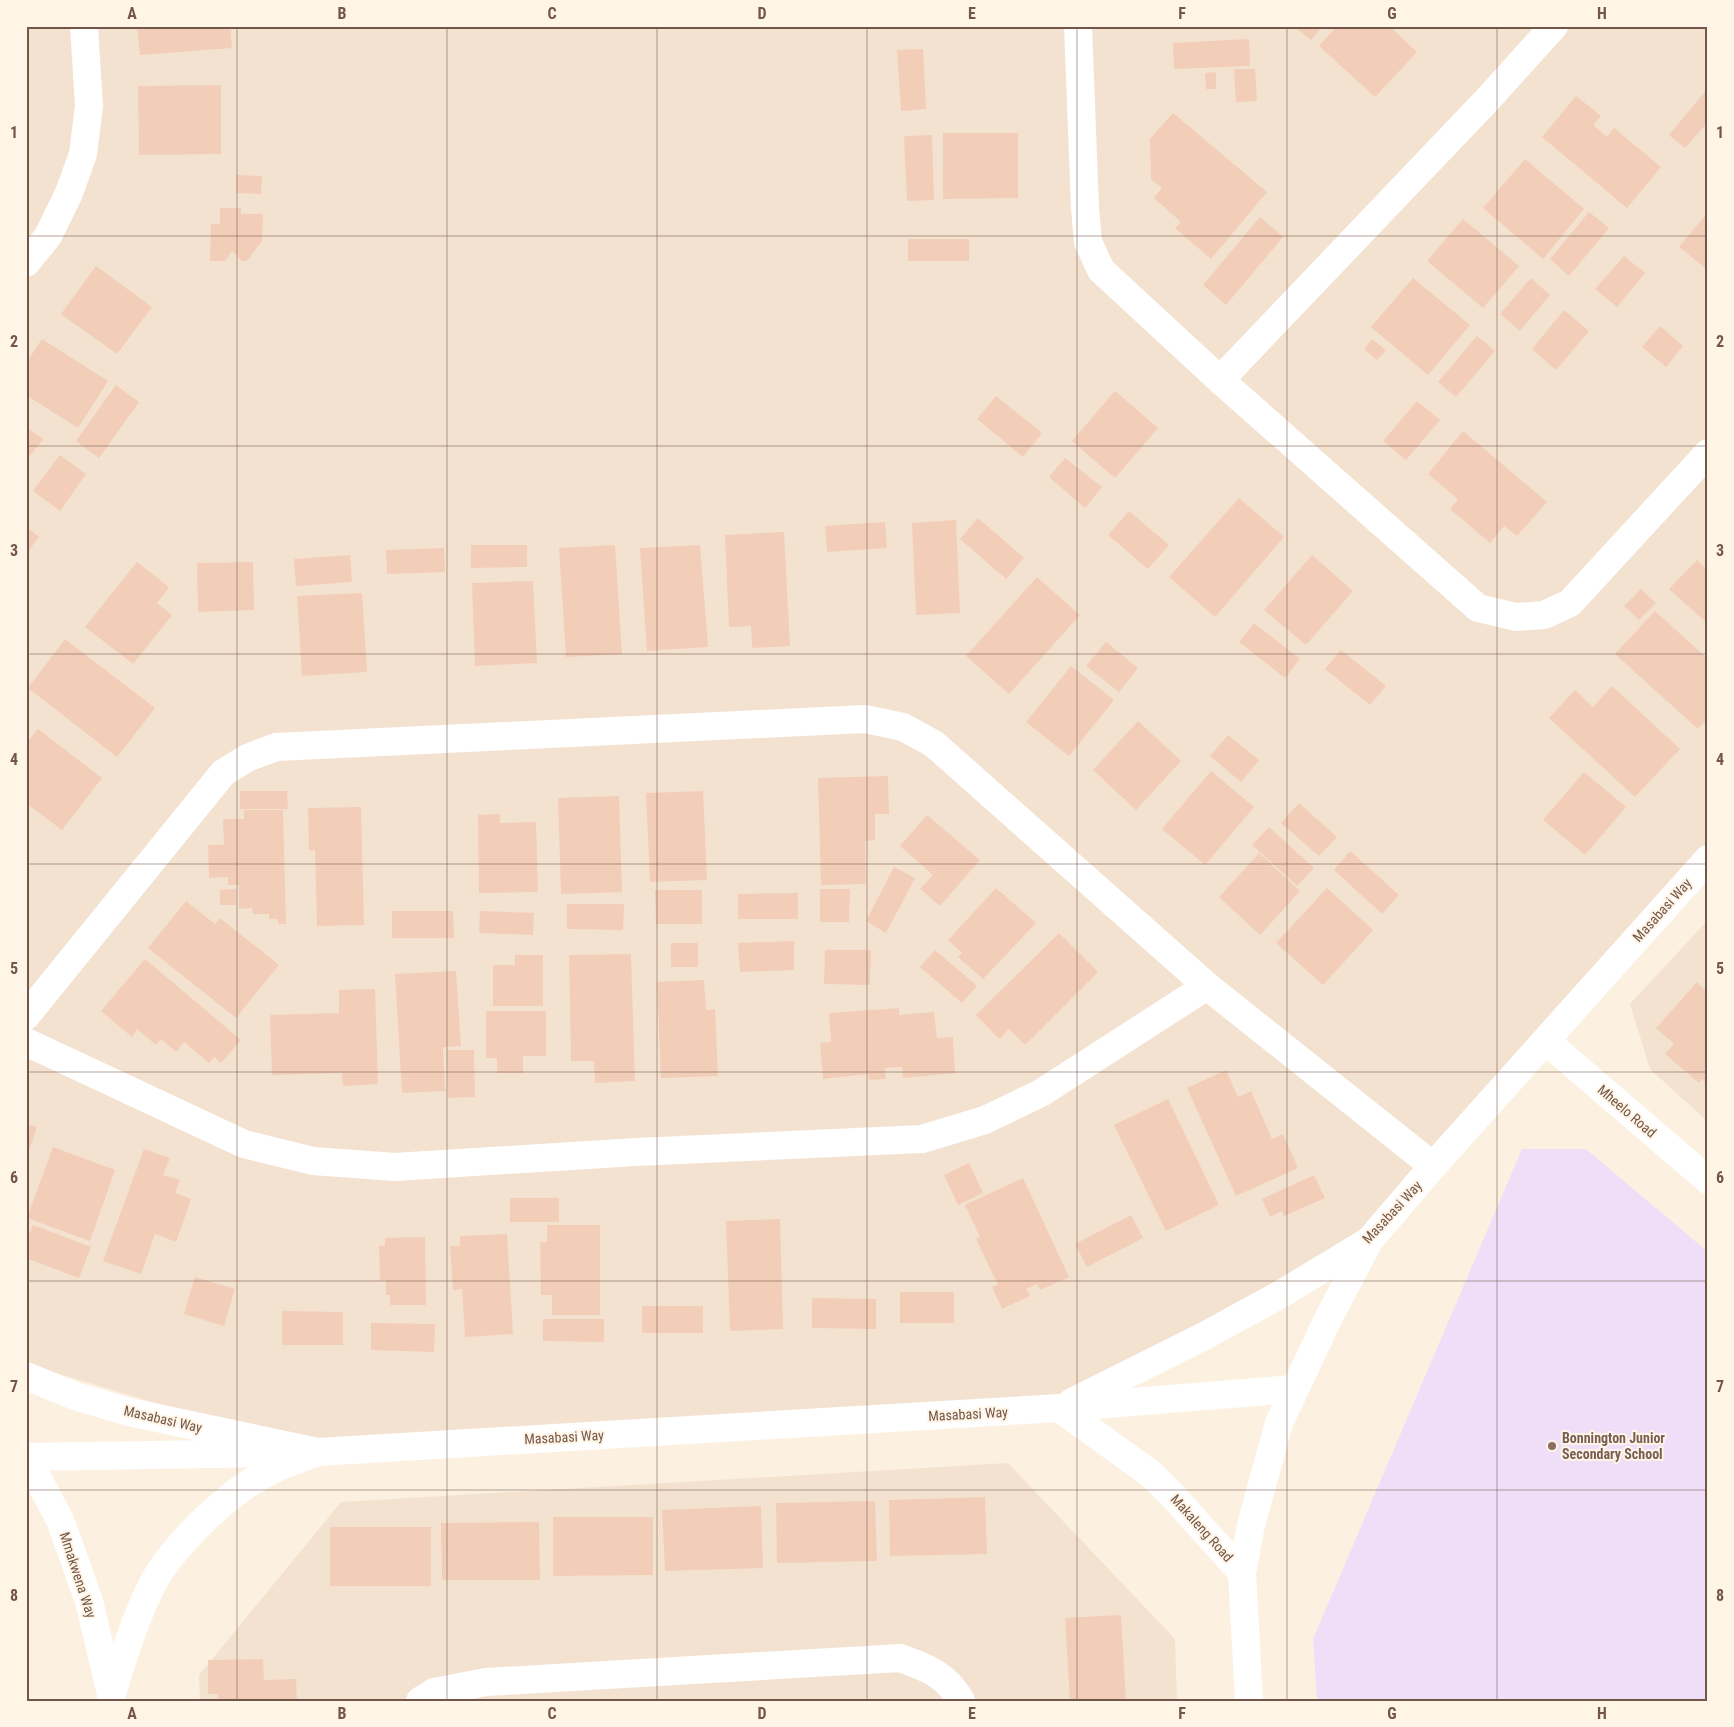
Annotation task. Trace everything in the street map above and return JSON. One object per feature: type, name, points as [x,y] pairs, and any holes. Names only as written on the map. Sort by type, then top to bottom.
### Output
[{"type":"street","points":[[26,263],[48,236],[69,193],[83,154],[89,106],[84,26]]},
{"type":"street","points":[[1078,26],[1088,242],[1101,270],[1220,380],[1478,608],[1516,617],[1544,615],[1570,603],[1708,453]]},
{"type":"street","points":[[1220,380],[1488,99],[1554,26]]},
{"type":"street","points":[[26,1016],[222,773],[247,758],[276,748],[865,719],[902,727],[934,744],[1207,986],[1433,1166]]},
{"type":"street","name":"Masabasi Way","points":[[26,1376],[75,1396],[129,1412],[318,1452],[1059,1408],[1223,1326],[1281,1294],[1369,1241],[1433,1166],[1708,859]]},
{"type":"street","points":[[26,1042],[244,1144],[313,1161],[395,1167],[636,1152],[922,1139],[985,1120],[1041,1093],[1207,986]]},
{"type":"street","name":"Mheelo Road","points":[[1546,1041],[1708,1180]]},
{"type":"street","points":[[1242,1573],[1251,1525],[1278,1423],[1328,1319],[1369,1241]]},
{"type":"street","points":[[1059,1408],[1294,1389]]},
{"type":"street","name":"Makaleng Road","points":[[1059,1408],[1151,1474],[1176,1498],[1242,1573],[1249,1701]]},
{"type":"street","points":[[27,1457],[318,1452]]},
{"type":"street","points":[[111,1699],[134,1623],[151,1587],[171,1557],[203,1520],[246,1485],[278,1467],[318,1452]]},
{"type":"street","name":"Mmakwena Way","points":[[27,1457],[60,1520],[89,1601],[111,1699]]},
{"type":"street","points":[[420,1701],[434,1692],[486,1682],[900,1658],[930,1669],[954,1688],[961,1701]]},
{"type":"shaded area","points":[[26,26],[1708,26],[1708,863],[1369,1241],[1059,1408],[318,1452],[26,1364]]},
{"type":"shaded area","points":[[1708,920],[1708,1122],[1650,1069],[1630,1004]]},
{"type":"shaded area","name":"Bonnington Junior Secondary School","points":[[1522,1149],[1586,1149],[1708,1252],[1708,1701],[1317,1701],[1313,1639]]},
{"type":"shaded area","points":[[1008,1463],[1175,1639],[1177,1701],[200,1701],[199,1675],[341,1502]]},
{"type":"building","points":[[137,26],[230,26],[232,48],[140,55]]},
{"type":"building","points":[[1297,26],[1323,26],[1311,40],[1296,28]]},
{"type":"building","points":[[1337,26],[1389,26],[1417,52],[1375,97],[1319,46]]},
{"type":"building","points":[[1249,39],[1250,66],[1174,69],[1173,43]]},
{"type":"building","points":[[923,49],[926,109],[901,111],[897,50]]},
{"type":"building","points":[[1234,69],[1255,69],[1257,101],[1236,102]]},
{"type":"building","points":[[1216,72],[1216,89],[1206,89],[1205,73]]},
{"type":"building","points":[[221,85],[221,154],[139,155],[138,86]]},
{"type":"building","points":[[1708,88],[1708,122],[1685,148],[1669,135]]},
{"type":"building","points":[[1576,96],[1601,116],[1593,125],[1607,137],[1614,128],[1661,167],[1627,208],[1542,137]]},
{"type":"building","points":[[1173,113],[1267,192],[1211,259],[1175,228],[1181,222],[1154,198],[1162,188],[1151,179],[1150,139]]},
{"type":"building","points":[[943,133],[1018,133],[1018,198],[943,199]]},
{"type":"building","points":[[932,135],[934,200],[907,201],[904,136]]},
{"type":"building","points":[[1525,159],[1584,209],[1543,259],[1483,208]]},
{"type":"building","points":[[236,175],[262,176],[261,194],[236,193]]},
{"type":"building","points":[[220,208],[241,208],[241,214],[263,214],[262,241],[247,261],[242,261],[232,251],[225,261],[210,261],[211,224],[220,224]]},
{"type":"building","points":[[1589,212],[1609,228],[1569,276],[1550,259]]},
{"type":"building","points":[[1708,212],[1708,270],[1679,247]]},
{"type":"building","points":[[1260,217],[1283,237],[1226,305],[1203,285]]},
{"type":"building","points":[[1463,219],[1519,266],[1483,308],[1427,261]]},
{"type":"building","points":[[908,239],[969,239],[969,261],[908,261]]},
{"type":"building","points":[[1624,256],[1645,273],[1617,307],[1595,289]]},
{"type":"building","points":[[96,266],[152,307],[117,354],[61,314]]},
{"type":"building","points":[[1413,278],[1470,325],[1428,375],[1371,327]]},
{"type":"building","points":[[1531,278],[1550,295],[1520,331],[1500,314]]},
{"type":"building","points":[[1564,310],[1589,331],[1556,370],[1532,349]]},
{"type":"building","points":[[1660,326],[1683,346],[1666,367],[1642,347]]},
{"type":"building","points":[[1477,336],[1495,351],[1456,397],[1438,382]]},
{"type":"building","points":[[42,339],[108,381],[78,428],[26,395],[26,363]]},
{"type":"building","points":[[1372,339],[1386,350],[1377,360],[1364,349]]},
{"type":"building","points":[[116,385],[139,402],[99,458],[76,441]]},
{"type":"building","points":[[1115,391],[1158,428],[1115,478],[1072,441]]},
{"type":"building","points":[[996,396],[1042,433],[1023,457],[977,419]]},
{"type":"building","points":[[1417,401],[1440,420],[1406,460],[1383,441]]},
{"type":"building","points":[[26,427],[43,439],[26,461]]},
{"type":"building","points":[[1463,431],[1547,502],[1517,536],[1504,526],[1490,543],[1450,509],[1458,499],[1428,474]]},
{"type":"building","points":[[60,455],[86,474],[60,511],[33,491]]},
{"type":"building","points":[[1065,458],[1102,487],[1085,508],[1049,477]]},
{"type":"building","points":[[1239,498],[1284,537],[1215,617],[1169,577]]},
{"type":"building","points":[[1129,511],[1169,545],[1148,569],[1108,535]]},
{"type":"building","points":[[978,518],[1024,558],[1006,579],[960,539]]},
{"type":"building","points":[[956,520],[960,613],[916,615],[912,523]]},
{"type":"building","points":[[885,522],[887,548],[827,552],[825,526]]},
{"type":"building","points":[[26,527],[39,537],[26,554]]},
{"type":"building","points":[[784,532],[790,646],[752,648],[751,626],[729,627],[725,535]]},
{"type":"building","points":[[471,545],[527,545],[527,567],[471,568]]},
{"type":"building","points":[[615,545],[622,654],[566,657],[559,548]]},
{"type":"building","points":[[700,545],[708,647],[647,651],[640,548]]},
{"type":"building","points":[[444,548],[445,572],[387,574],[386,550]]},
{"type":"building","points":[[350,555],[352,582],[296,586],[294,559]]},
{"type":"building","points":[[1312,555],[1353,591],[1306,645],[1264,610]]},
{"type":"building","points":[[1697,560],[1706,569],[1708,567],[1708,624],[1669,589]]},
{"type":"building","points":[[137,562],[169,587],[157,603],[172,615],[133,664],[85,627]]},
{"type":"building","points":[[253,562],[254,610],[198,612],[197,563]]},
{"type":"building","points":[[1037,577],[1080,615],[1009,694],[966,656]]},
{"type":"building","points":[[533,581],[537,663],[475,666],[472,583]]},
{"type":"building","points":[[1641,589],[1656,603],[1639,620],[1624,606]]},
{"type":"building","points":[[362,593],[367,672],[302,676],[297,596]]},
{"type":"building","points":[[1655,611],[1708,659],[1708,718],[1698,729],[1615,654]]},
{"type":"building","points":[[1254,623],[1300,659],[1285,678],[1239,642]]},
{"type":"building","points":[[65,639],[155,708],[117,757],[28,688]]},
{"type":"building","points":[[1106,642],[1138,668],[1119,692],[1086,666]]},
{"type":"building","points":[[1341,650],[1386,686],[1370,705],[1325,669]]},
{"type":"building","points":[[1071,666],[1114,700],[1069,756],[1026,722]]},
{"type":"building","points":[[1612,686],[1680,749],[1635,797],[1549,718],[1575,690],[1593,707]]},
{"type":"building","points":[[1138,721],[1181,761],[1136,810],[1093,770]]},
{"type":"building","points":[[38,729],[102,778],[62,830],[26,803],[26,744]]},
{"type":"building","points":[[1228,735],[1259,760],[1241,782],[1210,756]]},
{"type":"building","points":[[1211,771],[1254,807],[1205,865],[1162,829]]},
{"type":"building","points":[[1584,772],[1626,807],[1585,855],[1543,820]]},
{"type":"building","points":[[888,776],[889,814],[875,814],[875,840],[865,841],[866,884],[821,885],[818,778]]},
{"type":"building","points":[[240,791],[287,791],[288,809],[240,809]]},
{"type":"building","points":[[703,791],[707,880],[650,882],[646,793]]},
{"type":"building","points":[[619,796],[622,892],[561,894],[558,798]]},
{"type":"building","points":[[1299,803],[1337,837],[1319,856],[1281,823]]},
{"type":"building","points":[[361,807],[364,925],[317,926],[315,850],[309,850],[308,808]]},
{"type":"building","points":[[244,810],[283,810],[286,924],[278,924],[278,919],[269,919],[269,914],[253,914],[252,908],[239,909],[239,885],[228,885],[228,877],[209,878],[208,845],[224,845],[223,819],[244,819]]},
{"type":"building","points":[[500,814],[500,823],[536,822],[538,892],[479,893],[478,815]]},
{"type":"building","points":[[927,815],[980,860],[940,906],[920,889],[933,875],[900,846]]},
{"type":"building","points":[[1269,827],[1314,868],[1297,886],[1252,845]]},
{"type":"building","points":[[1350,851],[1399,895],[1382,914],[1334,870]]},
{"type":"building","points":[[1259,853],[1300,891],[1260,935],[1219,897]]},
{"type":"building","points":[[894,867],[915,878],[886,933],[866,921]]},
{"type":"building","points":[[996,888],[1036,923],[983,979],[958,957],[962,953],[948,940]]},
{"type":"building","points":[[1327,888],[1373,930],[1323,985],[1276,943]]},
{"type":"building","points":[[236,889],[236,905],[220,905],[220,890]]},
{"type":"building","points":[[820,889],[850,889],[849,922],[820,922]]},
{"type":"building","points":[[655,890],[702,890],[702,924],[656,924]]},
{"type":"building","points":[[798,893],[798,919],[738,919],[738,894]]},
{"type":"building","points":[[186,901],[215,924],[220,918],[279,965],[236,1018],[148,948]]},
{"type":"building","points":[[567,904],[624,904],[623,930],[567,929]]},
{"type":"building","points":[[392,911],[453,911],[454,938],[392,938]]},
{"type":"building","points":[[480,911],[534,913],[533,935],[479,933]]},
{"type":"building","points":[[1059,933],[1098,972],[1025,1045],[1009,1029],[999,1039],[976,1015]]},
{"type":"building","points":[[794,941],[794,970],[740,972],[738,943]]},
{"type":"building","points":[[671,943],[698,943],[698,967],[671,967]]},
{"type":"building","points":[[825,950],[871,950],[870,985],[824,984]]},
{"type":"building","points":[[935,950],[977,986],[962,1003],[920,967]]},
{"type":"building","points":[[631,954],[635,1081],[595,1083],[594,1061],[571,1061],[569,955]]},
{"type":"building","points":[[515,955],[543,955],[543,1006],[493,1006],[493,965],[515,965]]},
{"type":"building","points":[[145,959],[241,1040],[221,1063],[214,1057],[209,1063],[184,1042],[176,1052],[161,1039],[156,1045],[137,1029],[132,1037],[101,1011]]},
{"type":"building","points":[[456,971],[461,1046],[443,1047],[445,1091],[402,1093],[395,974]]},
{"type":"building","points":[[704,980],[706,1010],[715,1009],[718,1076],[661,1078],[657,982]]},
{"type":"building","points":[[1697,982],[1708,993],[1708,1090],[1705,1088],[1707,1084],[1702,1079],[1699,1083],[1665,1054],[1674,1044],[1656,1028]]},
{"type":"building","points":[[375,989],[378,1084],[343,1086],[342,1073],[272,1075],[270,1015],[339,1013],[339,990]]},
{"type":"building","points":[[899,1008],[899,1015],[934,1012],[937,1038],[953,1037],[955,1073],[903,1078],[902,1067],[885,1068],[886,1079],[869,1080],[868,1074],[823,1079],[820,1043],[831,1042],[829,1013]]},
{"type":"building","points":[[486,1011],[546,1011],[546,1056],[523,1056],[523,1073],[497,1073],[497,1058],[486,1058]]},
{"type":"building","points":[[447,1050],[474,1050],[475,1097],[448,1098]]},
{"type":"building","points":[[1226,1070],[1238,1097],[1251,1091],[1272,1139],[1283,1134],[1298,1168],[1236,1196],[1187,1088]]},
{"type":"building","points":[[1168,1099],[1219,1205],[1166,1231],[1114,1125]]},
{"type":"building","points":[[26,1124],[37,1127],[27,1156],[26,1156]]},
{"type":"building","points":[[53,1147],[115,1170],[90,1241],[27,1218]]},
{"type":"building","points":[[144,1149],[170,1158],[163,1175],[180,1180],[175,1193],[191,1199],[176,1242],[155,1234],[141,1274],[103,1261]]},
{"type":"building","points":[[969,1163],[983,1193],[958,1205],[944,1175]]},
{"type":"building","points":[[1314,1175],[1325,1198],[1284,1216],[1282,1211],[1270,1217],[1262,1199]]},
{"type":"building","points":[[1023,1178],[1069,1277],[1040,1290],[1037,1284],[1026,1289],[1030,1296],[1002,1309],[992,1287],[998,1285],[976,1239],[980,1237],[965,1205]]},
{"type":"building","points":[[510,1198],[559,1198],[559,1222],[510,1222]]},
{"type":"building","points":[[1131,1215],[1143,1238],[1087,1267],[1075,1244]]},
{"type":"building","points":[[780,1219],[783,1329],[730,1331],[726,1221]]},
{"type":"building","points":[[33,1225],[91,1247],[79,1278],[26,1258],[26,1242]]},
{"type":"building","points":[[547,1225],[600,1225],[600,1315],[552,1315],[552,1295],[541,1295],[540,1242],[547,1242]]},
{"type":"building","points":[[507,1234],[513,1334],[465,1337],[462,1289],[453,1290],[450,1246],[460,1246],[460,1236]]},
{"type":"building","points":[[425,1237],[426,1305],[390,1305],[390,1295],[386,1295],[386,1280],[380,1281],[379,1246],[385,1246],[385,1238]]},
{"type":"building","points":[[195,1277],[235,1289],[224,1326],[184,1314]]},
{"type":"building","points":[[900,1292],[954,1292],[954,1323],[900,1323]]},
{"type":"building","points":[[812,1298],[876,1299],[876,1329],[812,1328]]},
{"type":"building","points":[[642,1306],[703,1306],[703,1333],[642,1333]]},
{"type":"building","points":[[282,1311],[343,1312],[343,1345],[282,1345]]},
{"type":"building","points":[[543,1319],[604,1319],[604,1342],[543,1341]]},
{"type":"building","points":[[371,1323],[435,1324],[434,1352],[371,1350]]},
{"type":"building","points":[[985,1497],[987,1554],[890,1556],[889,1500]]},
{"type":"building","points":[[875,1501],[877,1561],[777,1563],[776,1503]]},
{"type":"building","points":[[761,1506],[763,1568],[665,1571],[662,1510]]},
{"type":"building","points":[[553,1517],[653,1517],[653,1575],[553,1576]]},
{"type":"building","points":[[539,1522],[540,1580],[442,1580],[441,1523]]},
{"type":"building","points":[[330,1527],[431,1527],[431,1586],[330,1586]]},
{"type":"building","points":[[1121,1615],[1126,1701],[1070,1701],[1065,1618]]},
{"type":"building","points":[[263,1659],[264,1680],[296,1679],[297,1701],[218,1701],[218,1694],[208,1694],[208,1660]]},
{"type":"place","name":"Bonnington Junior Secondary School","points":[[1552,1446]]}]
